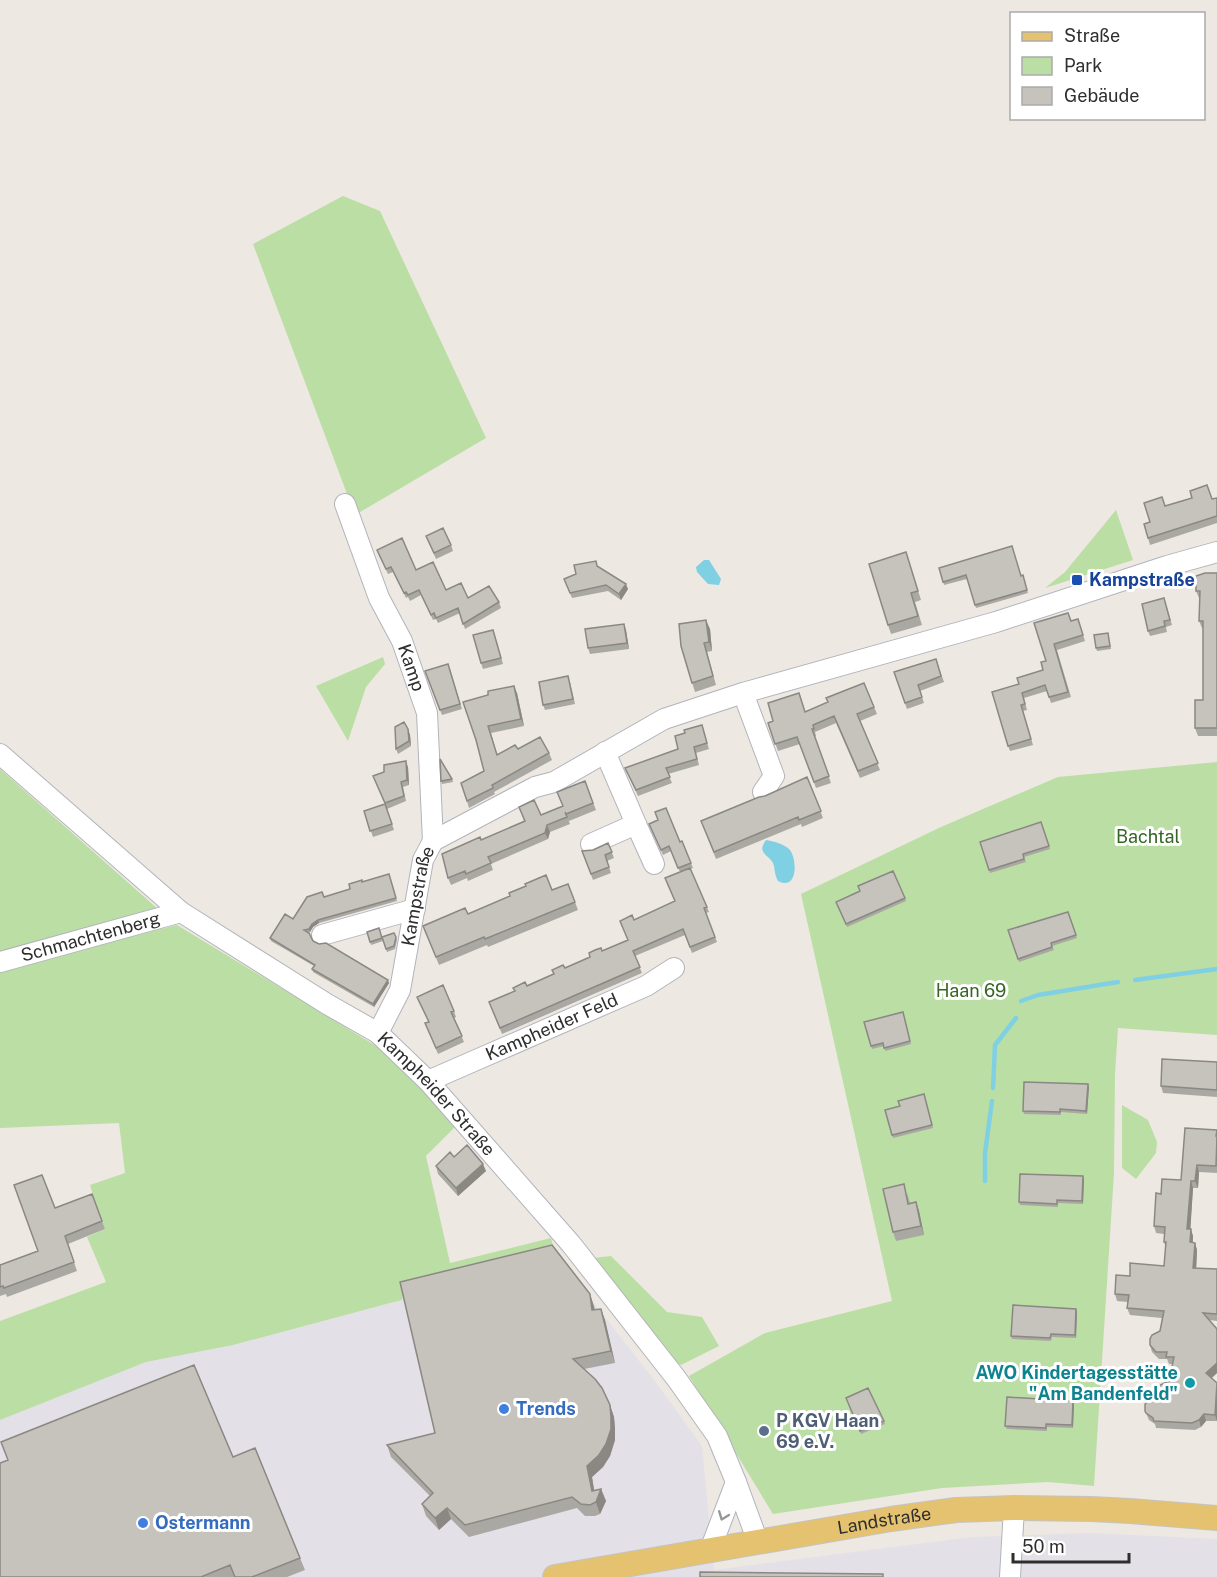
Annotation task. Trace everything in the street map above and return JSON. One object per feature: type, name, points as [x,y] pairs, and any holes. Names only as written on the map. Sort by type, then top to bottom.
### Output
[{"type":"main road","name":"Landstraße","points":[[555,1577],[956,1510],[1014,1508],[1130,1511],[1217,1518]]},
{"type":"street","name":"Kamp","points":[[345,504],[380,598],[402,641],[427,713],[433,841]]},
{"type":"street","name":"Kampstraße","points":[[378,1033],[400,990],[423,860],[433,841],[535,787],[554,782],[664,719],[743,693],[996,622],[1217,552]]},
{"type":"street","points":[[743,693],[774,776],[763,792]]},
{"type":"street","points":[[605,752],[654,864]]},
{"type":"street","name":"Kampheider Straße","points":[[0,754],[181,912],[327,1004],[378,1033],[428,1081],[571,1244],[676,1378],[717,1436],[758,1542]]},
{"type":"street","points":[[591,844],[636,824]]},
{"type":"street","points":[[322,935],[415,909]]},
{"type":"street","name":"Schmachtenberg","points":[[0,962],[181,912]]},
{"type":"street","name":"Kampheider Feld","points":[[428,1081],[646,986],[674,968]]},
{"type":"street","points":[[710,1550],[736,1482]]},
{"type":"street","points":[[1010,1577],[1014,1508]]},
{"type":"shaded area","points":[[555,1253],[654,1380],[702,1446],[714,1570],[972,1537],[1090,1533],[1217,1539],[1217,1577],[0,1577],[0,1420],[146,1362],[233,1345],[402,1300],[403,1293]]},
{"type":"green space","points":[[343,196],[380,211],[486,438],[355,515],[253,244]]},
{"type":"green space","points":[[1116,510],[1133,560],[1045,588],[1065,572]]},
{"type":"green space","points":[[383,657],[385,664],[366,687],[348,741],[316,686]]},
{"type":"green space","name":"Haan 69","points":[[1217,762],[1217,1035],[1118,1028],[1114,1173],[1094,1486],[1048,1482],[942,1488],[773,1514],[689,1376],[765,1333],[892,1301],[801,894],[941,827],[1058,777]]},
{"type":"green space","points":[[0,769],[159,910],[0,956]]},
{"type":"green space","points":[[177,925],[396,1058],[456,1126],[426,1156],[450,1263],[551,1238],[555,1253],[403,1293],[402,1300],[233,1345],[146,1362],[0,1420],[0,1321],[106,1282],[87,1237],[105,1229],[90,1185],[125,1173],[119,1123],[0,1128],[0,969]]},
{"type":"green space","points":[[1122,1105],[1148,1120],[1157,1142],[1156,1153],[1136,1179],[1122,1168]]},
{"type":"green space","points":[[611,1256],[667,1312],[702,1317],[719,1346],[681,1365],[673,1362],[593,1258]]},
{"type":"water","points":[[704,560],[709,560],[721,579],[719,585],[708,584],[697,572],[696,567]]},
{"type":"water","points":[[766,840],[784,846],[792,853],[795,865],[790,882],[778,881],[773,862],[762,849]]},
{"type":"building","points":[[1207,485],[1212,499],[1217,498],[1217,516],[1148,538],[1144,524],[1150,522],[1144,503],[1162,497],[1165,506],[1192,498],[1190,491]]},
{"type":"building","points":[[443,528],[451,545],[434,553],[426,536]]},
{"type":"building","points":[[402,538],[416,570],[433,562],[446,590],[461,583],[468,598],[489,586],[499,602],[463,624],[458,608],[436,618],[434,613],[431,615],[419,590],[408,595],[404,593],[391,567],[386,569],[377,550]]},
{"type":"building","points":[[1012,546],[1027,590],[975,605],[966,575],[943,582],[939,568]]},
{"type":"building","points":[[906,552],[918,591],[911,593],[918,616],[888,625],[869,564]]},
{"type":"building","points":[[596,561],[597,566],[626,584],[619,594],[606,585],[570,593],[564,579],[576,574],[574,565]]},
{"type":"building","points":[[1217,573],[1217,728],[1195,728],[1195,700],[1203,700],[1203,621],[1199,621],[1200,591],[1196,591],[1196,576]]},
{"type":"building","points":[[1164,598],[1170,620],[1164,621],[1165,626],[1148,631],[1142,604]]},
{"type":"building","points":[[1068,613],[1071,621],[1078,619],[1083,635],[1054,644],[1068,692],[1049,697],[1045,685],[1022,693],[1025,704],[1021,705],[1031,739],[1008,746],[992,692],[1019,684],[1017,678],[1043,670],[1041,662],[1046,661],[1034,623]]},
{"type":"building","points":[[706,620],[709,642],[704,643],[713,676],[692,683],[681,646],[679,624]]},
{"type":"building","points":[[624,624],[627,643],[588,648],[585,629]]},
{"type":"building","points":[[493,630],[501,658],[481,663],[473,635]]},
{"type":"building","points":[[1108,633],[1110,646],[1096,648],[1094,635]]},
{"type":"building","points":[[936,659],[941,676],[918,685],[922,697],[905,703],[894,672]]},
{"type":"building","points":[[448,664],[460,704],[440,710],[425,671]]},
{"type":"building","points":[[568,676],[573,699],[543,705],[539,682]]},
{"type":"building","points":[[864,683],[874,707],[857,714],[878,763],[858,771],[834,716],[813,725],[814,729],[812,729],[829,776],[814,782],[797,737],[775,744],[768,723],[773,721],[768,703],[799,693],[805,712],[828,702],[826,698]]},
{"type":"building","points":[[514,686],[521,719],[488,726],[497,755],[515,745],[518,749],[540,737],[549,753],[492,785],[493,788],[467,801],[461,783],[484,771],[463,702],[488,695],[488,691]]},
{"type":"building","points":[[404,722],[408,729],[409,741],[396,749],[395,727]]},
{"type":"building","points":[[702,725],[707,743],[694,747],[697,759],[666,768],[670,777],[636,790],[625,768],[678,749],[675,736],[685,733],[684,730]]},
{"type":"building","points":[[440,759],[452,779],[441,781]]},
{"type":"building","points":[[406,761],[407,780],[401,782],[404,796],[385,803],[373,776],[384,772],[384,765]]},
{"type":"building","points":[[807,777],[821,811],[799,820],[798,817],[714,852],[701,821]]},
{"type":"building","points":[[585,781],[593,803],[566,814],[565,812],[567,817],[547,825],[545,833],[488,857],[491,863],[466,874],[465,871],[448,878],[442,854],[525,821],[519,807],[534,800],[541,815],[563,806],[557,792]]},
{"type":"building","points":[[385,804],[392,824],[370,831],[364,811]]},
{"type":"building","points":[[666,808],[691,863],[678,868],[669,846],[661,850],[649,824],[658,820],[655,812]]},
{"type":"building","points":[[1041,822],[1049,846],[1023,854],[1024,859],[989,870],[980,842]]},
{"type":"building","points":[[608,843],[612,852],[605,855],[609,867],[591,874],[582,851],[593,850]]},
{"type":"building","points":[[690,868],[707,907],[704,908],[715,937],[690,947],[683,929],[633,951],[640,967],[500,1028],[489,1002],[515,991],[513,988],[525,982],[527,986],[554,974],[552,970],[563,965],[565,968],[590,957],[589,953],[595,950],[601,948],[602,951],[628,940],[620,921],[632,915],[634,920],[675,901],[665,878]]},
{"type":"building","points":[[893,871],[905,898],[846,924],[836,902],[860,891],[858,886]]},
{"type":"building","points":[[389,874],[396,898],[318,920],[309,929],[304,930],[309,933],[313,941],[319,944],[326,943],[388,980],[373,1004],[312,969],[315,965],[270,938],[285,914],[293,919],[307,897],[322,892],[324,897],[350,889],[349,884]]},
{"type":"building","points":[[546,875],[552,890],[568,884],[575,902],[436,957],[423,926],[465,908],[468,914],[510,896],[509,893]]},
{"type":"building","points":[[1068,912],[1076,935],[1051,943],[1052,947],[1018,959],[1008,930]]},
{"type":"building","points":[[379,928],[382,938],[370,942],[367,932]]},
{"type":"building","points":[[394,933],[396,937],[394,946],[386,949],[382,937]]},
{"type":"building","points":[[443,985],[454,1011],[451,1012],[462,1036],[436,1048],[425,1023],[429,1022],[417,997]]},
{"type":"building","points":[[903,1012],[910,1041],[884,1048],[883,1043],[871,1046],[864,1022]]},
{"type":"building","points":[[1162,1059],[1217,1062],[1217,1090],[1161,1086]]},
{"type":"building","points":[[1024,1082],[1088,1084],[1086,1111],[1060,1109],[1060,1112],[1023,1111]]},
{"type":"building","points":[[924,1094],[932,1125],[892,1135],[885,1110],[900,1106],[898,1101]]},
{"type":"building","points":[[1185,1128],[1217,1130],[1216,1166],[1197,1165],[1195,1181],[1191,1181],[1187,1229],[1191,1229],[1190,1242],[1195,1243],[1193,1268],[1217,1269],[1217,1314],[1203,1313],[1217,1329],[1217,1363],[1206,1373],[1217,1383],[1215,1415],[1204,1414],[1192,1423],[1154,1421],[1146,1413],[1145,1404],[1156,1395],[1158,1386],[1169,1381],[1174,1357],[1166,1357],[1167,1352],[1156,1352],[1150,1345],[1152,1335],[1160,1331],[1164,1311],[1127,1308],[1129,1295],[1115,1294],[1116,1275],[1130,1276],[1130,1263],[1164,1266],[1165,1227],[1154,1226],[1156,1193],[1161,1194],[1162,1179],[1181,1180]]},
{"type":"building","points":[[467,1145],[483,1164],[456,1188],[436,1166],[450,1152],[454,1157]]},
{"type":"building","points":[[1020,1174],[1083,1176],[1082,1201],[1057,1200],[1057,1204],[1019,1202]]},
{"type":"building","points":[[42,1175],[55,1208],[92,1194],[102,1221],[65,1236],[74,1262],[4,1288],[0,1287],[0,1265],[38,1251],[14,1185]]},
{"type":"building","points":[[904,1184],[908,1204],[916,1202],[921,1226],[893,1232],[883,1189]]},
{"type":"building","name":"Trends","points":[[552,1245],[590,1294],[592,1310],[601,1309],[611,1351],[573,1359],[595,1379],[610,1405],[611,1429],[606,1444],[599,1455],[587,1466],[592,1491],[601,1489],[596,1502],[590,1505],[581,1504],[572,1497],[465,1525],[447,1508],[435,1518],[422,1504],[433,1493],[387,1445],[435,1433],[400,1282]]},
{"type":"building","points":[[1013,1305],[1076,1309],[1075,1335],[1051,1334],[1050,1338],[1011,1336]]},
{"type":"building","name":"Ostermann","points":[[194,1365],[233,1457],[255,1448],[300,1558],[252,1577],[235,1577],[230,1565],[201,1577],[0,1577],[0,1463],[8,1460],[1,1442]]},
{"type":"building","points":[[868,1388],[884,1421],[860,1431],[846,1398]]},
{"type":"building","points":[[1007,1397],[1073,1401],[1072,1425],[1046,1424],[1046,1428],[1005,1426]]},
{"type":"building","points":[[700,1572],[883,1574],[883,1577],[700,1577]]},
{"type":"waterway","points":[[1135,980],[1217,969]]},
{"type":"waterway","points":[[1021,1001],[1038,995],[1118,982]]},
{"type":"waterway","points":[[993,1088],[995,1045],[1016,1018]]},
{"type":"waterway","points":[[985,1181],[985,1153],[992,1101]]},
{"type":"place","name":"Kampstraße","points":[[1077,580]]},
{"type":"place","name":"AWO Kindertagesstätte \"Am Bandenfeld\"","points":[[1190,1383]]},
{"type":"place","name":"Trends","points":[[504,1409]]},
{"type":"place","name":"P KGV Haan 69 e.V.","points":[[764,1431]]},
{"type":"place","name":"Ostermann","points":[[143,1523]]},
{"type":"park label","name":"Bachtal","points":[[1148,837]]}]
